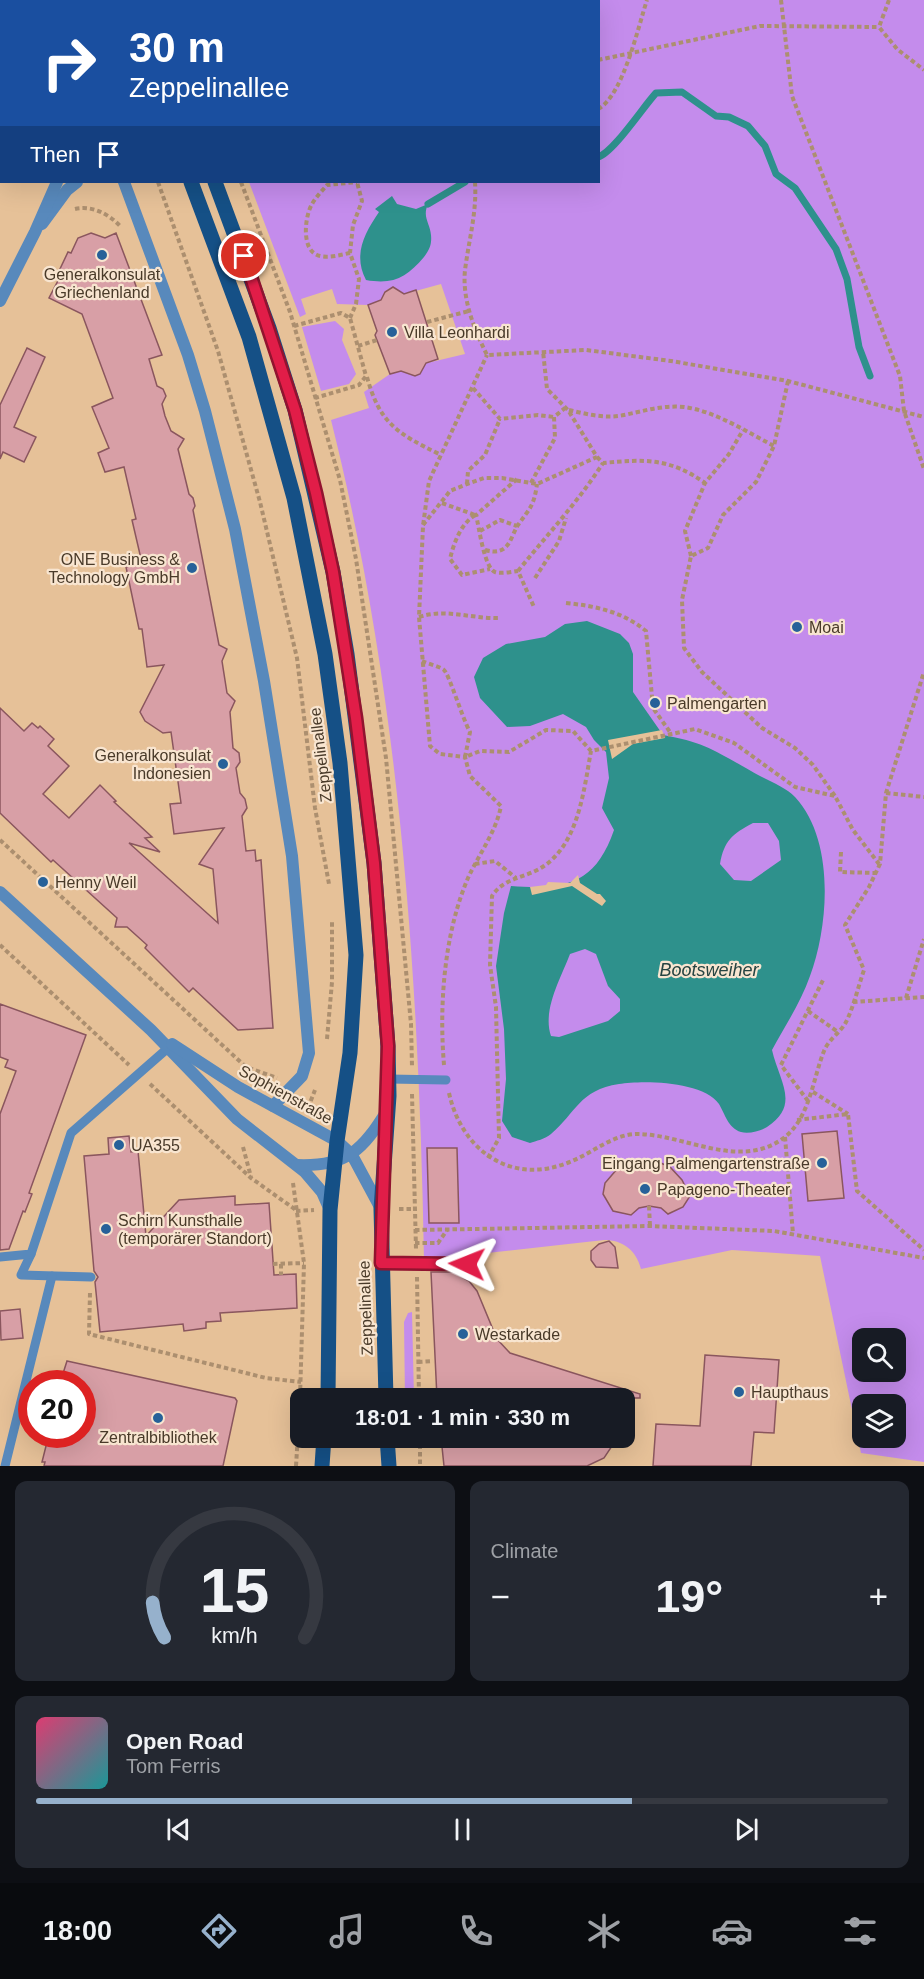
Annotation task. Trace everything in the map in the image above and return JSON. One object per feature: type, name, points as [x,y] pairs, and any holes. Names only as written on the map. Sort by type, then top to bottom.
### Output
[{"type":"main road","name":"Zeppelinallee","points":[[191,183],[249,337],[294,498],[325,654],[340,763],[356,955],[350,1053],[334,1162],[330,1210],[328,1388]]},
{"type":"main road","name":"Zeppelinallee","points":[[215,183],[269,328],[295,410],[333,572],[350,675],[374,863],[382,952],[389,1079],[381,1209],[386,1388]]},
{"type":"main road","points":[[322,1466],[323,1448]]},
{"type":"main road","points":[[387,1448],[388,1466]]},
{"type":"street","points":[[0,301],[36,232],[57,183]]},
{"type":"street","points":[[36,232],[67,190],[77,183]]},
{"type":"street","points":[[124,183],[188,355],[205,411],[235,529],[264,681],[292,856],[309,1053],[302,1076],[273,1106]]},
{"type":"street","name":"Sophienstraße","points":[[0,892],[151,1030],[237,1119],[297,1165],[315,1182],[330,1210]]},
{"type":"street","name":"Sophienstraße","points":[[151,1030],[207,1068],[337,1141],[352,1155],[381,1209]]},
{"type":"street","name":"Zeppelinallee","points":[[334,1162],[352,1155],[373,1134],[388,1109]]},
{"type":"street","points":[[297,1165],[315,1166],[334,1162]]},
{"type":"lane","points":[[91,1277],[21,1275],[31,1254],[71,1133],[168,1048]]},
{"type":"lane","points":[[389,1079],[446,1080]]},
{"type":"lane","points":[[0,1257],[31,1254]]},
{"type":"lane","points":[[381,1263],[467,1264]]},
{"type":"lane","points":[[5,1466],[52,1276]]},
{"type":"path","points":[[600,108],[608,104],[630,55],[647,0]]},
{"type":"path","points":[[781,0],[792,96],[900,376],[904,411],[924,469]]},
{"type":"path","points":[[879,27],[889,0]]},
{"type":"path","points":[[600,60],[760,26],[879,27]]},
{"type":"path","points":[[879,27],[897,49],[924,70]]},
{"type":"path","points":[[347,183],[327,185],[312,203],[308,214],[308,246],[315,255],[325,257],[350,254]]},
{"type":"path","points":[[357,183],[362,201],[353,225],[350,254],[359,279],[356,304],[350,318],[366,376],[378,410],[389,426],[401,435],[439,454]]},
{"type":"path","points":[[475,183],[476,204],[465,271],[469,311],[487,355],[439,454],[429,481],[423,526],[419,617],[430,746],[440,754],[465,757],[480,751],[509,752],[546,730],[573,731],[591,751]]},
{"type":"path","points":[[72,211],[90,208],[106,214],[125,231]]},
{"type":"path","points":[[427,322],[469,311]]},
{"type":"path","points":[[294,326],[341,314],[350,318]]},
{"type":"path","points":[[358,346],[377,340]]},
{"type":"path","points":[[487,355],[543,351],[596,351],[671,361],[788,381],[924,417]]},
{"type":"path","points":[[543,351],[547,389],[566,409],[603,463],[643,460],[662,462],[685,469],[705,483]]},
{"type":"path","points":[[315,398],[360,386],[366,376]]},
{"type":"path","points":[[691,556],[708,548],[723,514],[756,482],[774,446],[788,381]]},
{"type":"path","points":[[473,388],[500,419]]},
{"type":"path","points":[[500,419],[538,415],[554,417],[566,409],[594,416],[622,416],[650,408],[685,407],[743,430],[774,446]]},
{"type":"path","points":[[530,484],[555,438],[554,417]]},
{"type":"path","points":[[467,484],[468,471],[485,454],[500,419]]},
{"type":"path","points":[[743,430],[729,454],[705,483],[684,531],[691,556],[682,600],[684,648],[702,672],[762,728],[795,748],[813,765],[835,796],[853,831],[880,864]]},
{"type":"path","points":[[423,526],[450,491],[467,484],[484,478],[518,479],[537,484],[597,457]]},
{"type":"path","points":[[518,572],[549,532],[566,516],[603,463]]},
{"type":"path","points":[[518,479],[467,521],[453,546],[450,559],[462,575],[490,569],[495,572],[518,572]]},
{"type":"path","points":[[485,550],[504,548],[512,541],[517,526],[531,512],[537,484]]},
{"type":"path","points":[[442,503],[476,515]]},
{"type":"path","points":[[476,515],[480,543],[485,550],[490,569]]},
{"type":"path","points":[[535,578],[559,541],[566,516]]},
{"type":"path","points":[[480,531],[500,520],[517,526]]},
{"type":"path","points":[[518,572],[534,607]]},
{"type":"path","points":[[566,603],[610,611],[633,620],[646,631],[653,708],[670,732]]},
{"type":"path","points":[[419,617],[436,611],[478,619],[500,618]]},
{"type":"path","points":[[422,661],[445,670],[450,678],[457,705],[470,732],[465,757],[470,776],[501,806],[499,820],[475,864],[455,920],[447,966],[443,1008],[446,1080],[452,1110],[460,1129],[488,1158],[519,1167],[538,1168],[571,1162],[607,1143],[636,1134],[657,1135],[705,1149],[730,1151],[771,1145],[785,1137],[813,1092],[824,1049],[846,1023],[864,970],[845,925],[880,864],[886,793],[922,685],[924,672]]},
{"type":"path","points":[[591,751],[670,732],[695,729],[734,743],[795,787],[835,796]]},
{"type":"path","points":[[488,1158],[499,1138],[496,1007],[490,965],[492,896],[497,888],[544,866],[568,840],[579,807],[591,751]]},
{"type":"path","points":[[886,793],[924,797]]},
{"type":"path","points":[[0,840],[246,1067],[286,1081]]},
{"type":"path","points":[[841,852],[840,872],[876,873]]},
{"type":"path","points":[[475,864],[495,861],[516,878]]},
{"type":"path","points":[[906,998],[924,939]]},
{"type":"path","points":[[808,1101],[781,1065],[824,978]]},
{"type":"path","points":[[853,1002],[924,997]]},
{"type":"path","points":[[808,1011],[838,1032]]},
{"type":"path","points":[[308,1109],[314,1092]]},
{"type":"path","points":[[813,1092],[848,1114]]},
{"type":"path","points":[[797,1120],[848,1114]]},
{"type":"path","points":[[848,1114],[857,1191],[924,1250]]},
{"type":"path","points":[[785,1137],[793,1234]]},
{"type":"path","points":[[251,1178],[296,1211],[311,1210]]},
{"type":"path","points":[[292,1188],[304,1263],[301,1388]]},
{"type":"path","points":[[649,1206],[650,1226]]},
{"type":"path","points":[[402,1209],[414,1209],[416,1252]]},
{"type":"path","points":[[415,1230],[650,1226],[774,1231],[924,1258]]},
{"type":"path","points":[[416,1243],[438,1243],[447,1230]]},
{"type":"path","points":[[273,1264],[304,1263]]},
{"type":"path","points":[[281,1264],[281,1275]]},
{"type":"path","points":[[91,1277],[88,1334],[266,1378],[301,1382]]},
{"type":"path","points":[[417,1278],[419,1388]]},
{"type":"path","points":[[418,1362],[433,1362]]},
{"type":"path","points":[[296,1466],[297,1448]]},
{"type":"path","points":[[420,1448],[420,1466]]},
{"type":"shaded area","name":"Palmengarten","points":[[600,0],[924,0],[924,1462],[861,1453],[860,1448],[906,1448],[906,1394],[852,1394],[852,1410],[820,1256],[732,1250],[641,1269],[636,1256],[628,1247],[611,1240],[604,1240],[424,1260],[417,1048],[402,837],[374,627],[355,523],[331,420],[369,408],[364,392],[390,374],[405,370],[408,374],[416,376],[422,371],[423,364],[465,354],[441,284],[401,295],[398,290],[390,288],[384,292],[383,300],[368,305],[337,304],[332,289],[301,299],[306,314],[300,317],[249,183],[600,183]]},
{"type":"shaded area","points":[[335,321],[344,329],[342,340],[356,374],[349,384],[321,391],[302,327]]},
{"type":"shaded area","points":[[412,1312],[414,1388],[405,1388],[404,1322],[408,1313]]},
{"type":"water","points":[[392,196],[397,204],[416,209],[428,204],[426,216],[431,235],[430,247],[412,270],[399,278],[384,281],[366,280],[360,262],[362,245],[379,212],[375,209]]},
{"type":"water","name":"Bootsweiher","points":[[587,621],[620,634],[629,643],[633,654],[633,692],[663,735],[710,748],[786,789],[808,815],[817,836],[825,884],[821,933],[806,986],[772,1050],[785,1092],[783,1110],[777,1119],[762,1130],[748,1133],[737,1130],[730,1124],[719,1104],[711,1096],[700,1091],[672,1084],[642,1082],[619,1084],[595,1091],[579,1103],[551,1134],[530,1143],[512,1137],[502,1121],[506,1079],[504,1029],[496,966],[504,913],[511,886],[547,887],[576,880],[597,863],[614,830],[602,808],[609,778],[606,752],[594,740],[586,727],[563,714],[530,726],[507,727],[480,698],[474,677],[483,658],[506,644],[545,637],[565,624]],"holes":[[[753,823],[768,823],[779,841],[781,860],[751,881],[734,880],[720,864],[724,849],[734,835]],[[585,949],[596,954],[608,986],[620,999],[620,1011],[608,1021],[559,1037],[551,1036],[549,1016],[558,984],[570,954]]]},
{"type":"pier","points":[[662,730],[665,738],[633,744],[612,759],[608,740]]},
{"type":"pier","points":[[578,875],[580,883],[600,894],[606,901],[602,906],[572,886],[532,895],[530,887],[546,885],[548,882],[570,883]]},
{"type":"building","points":[[91,233],[105,238],[116,233],[162,355],[149,359],[157,386],[163,389],[166,396],[162,404],[165,416],[171,431],[184,439],[178,449],[189,494],[195,506],[193,510],[219,645],[227,649],[222,661],[227,693],[235,701],[230,712],[233,748],[239,753],[240,762],[236,768],[240,793],[245,799],[247,808],[242,816],[246,851],[255,850],[256,861],[261,860],[273,1028],[238,1030],[193,988],[189,992],[145,948],[147,945],[127,927],[115,927],[117,918],[53,860],[51,862],[0,813],[0,708],[24,731],[32,723],[38,728],[40,726],[54,739],[48,746],[69,766],[43,794],[69,818],[100,785],[116,801],[114,802],[152,837],[145,838],[160,852],[129,843],[218,923],[213,869],[199,864],[224,828],[174,834],[170,804],[181,803],[171,732],[163,733],[145,721],[140,712],[164,665],[147,667],[142,629],[139,629],[126,567],[142,563],[132,520],[136,519],[124,467],[105,472],[98,453],[109,448],[92,407],[113,398],[82,314],[49,298],[62,273],[59,271],[68,252],[71,253],[78,238]]},
{"type":"building","name":"Villa Leonhardi","points":[[393,287],[404,294],[416,290],[438,359],[426,363],[420,374],[415,376],[401,371],[390,374],[375,335],[377,331],[368,305],[381,300],[385,292]]},
{"type":"building","points":[[27,348],[45,357],[14,427],[36,437],[24,462],[3,452],[0,459],[0,405]]},
{"type":"building","points":[[0,1004],[86,1035],[29,1193],[32,1194],[25,1212],[23,1211],[9,1249],[0,1250],[0,1114],[16,1071],[5,1067],[8,1060],[0,1057]]},
{"type":"building","name":"Eingang Palmengartenstraße","points":[[837,1131],[844,1198],[808,1201],[802,1134]]},
{"type":"building","points":[[129,1136],[131,1152],[138,1151],[146,1236],[179,1200],[235,1196],[235,1205],[269,1203],[274,1275],[296,1274],[297,1308],[220,1313],[221,1321],[206,1322],[206,1328],[184,1331],[183,1324],[100,1332],[95,1282],[98,1277],[94,1271],[84,1156],[109,1154],[108,1138]]},
{"type":"building","points":[[427,1148],[457,1148],[459,1223],[429,1223]]},
{"type":"building","name":"Papageno-Theater","points":[[656,1161],[670,1167],[682,1180],[690,1196],[683,1207],[668,1214],[661,1208],[649,1206],[639,1208],[631,1215],[613,1211],[603,1194],[605,1183],[618,1168],[633,1162]]},
{"type":"building","points":[[609,1241],[615,1247],[618,1268],[596,1267],[591,1260],[591,1251],[599,1244]]},
{"type":"building","name":"Westarkade","points":[[431,1272],[453,1272],[469,1281],[477,1291],[497,1339],[510,1353],[621,1388],[437,1388]]},
{"type":"building","points":[[20,1309],[23,1338],[1,1340],[0,1311]]},
{"type":"building","name":"Haupthaus","points":[[705,1355],[779,1360],[774,1433],[754,1432],[751,1466],[653,1466],[656,1424],[700,1426]]},
{"type":"building","name":"Zentralbibliothek","points":[[67,1361],[235,1398],[237,1401],[223,1466],[44,1466],[45,1462],[42,1462],[46,1448],[96,1448],[96,1370],[64,1370]]},
{"type":"building","name":"Westarkade","points":[[635,1392],[640,1394],[640,1398],[635,1398]]},
{"type":"building","points":[[442,1448],[611,1448],[604,1458],[587,1466],[444,1466]]},
{"type":"waterway","points":[[600,156],[620,139],[656,93],[682,92],[716,116],[729,117],[748,126],[765,146],[776,174],[795,188],[836,249],[847,279],[859,347],[870,376]]},
{"type":"waterway","points":[[428,204],[463,183]]},
{"type":"place","name":"Generalkonsulat Griechenland","points":[[102,255]]},
{"type":"place","name":"Villa Leonhardi","points":[[392,332]]},
{"type":"place","name":"ONE Business & Technology GmbH","points":[[192,568]]},
{"type":"place","name":"Moai","points":[[797,627]]},
{"type":"place","name":"Palmengarten","points":[[655,703]]},
{"type":"place","name":"Generalkonsulat Indonesien","points":[[223,764]]},
{"type":"place","name":"Henny Weil","points":[[43,882]]},
{"type":"place","name":"UA355","points":[[119,1145]]},
{"type":"place","name":"Eingang Palmengartenstraße","points":[[822,1163]]},
{"type":"place","name":"Papageno-Theater","points":[[645,1189]]},
{"type":"place","name":"Schirn Kunsthalle (temporärer Standort)","points":[[106,1229]]},
{"type":"place","name":"Westarkade","points":[[463,1334]]},
{"type":"place","name":"Haupthaus","points":[[739,1392]]},
{"type":"place","name":"Zentralbibliothek","points":[[158,1418]]},
{"type":"route","points":[[244,256],[295,410],[316,493],[333,572],[362,761],[374,863],[388,1046],[389,1096],[381,1209],[381,1263],[467,1264]]}]
